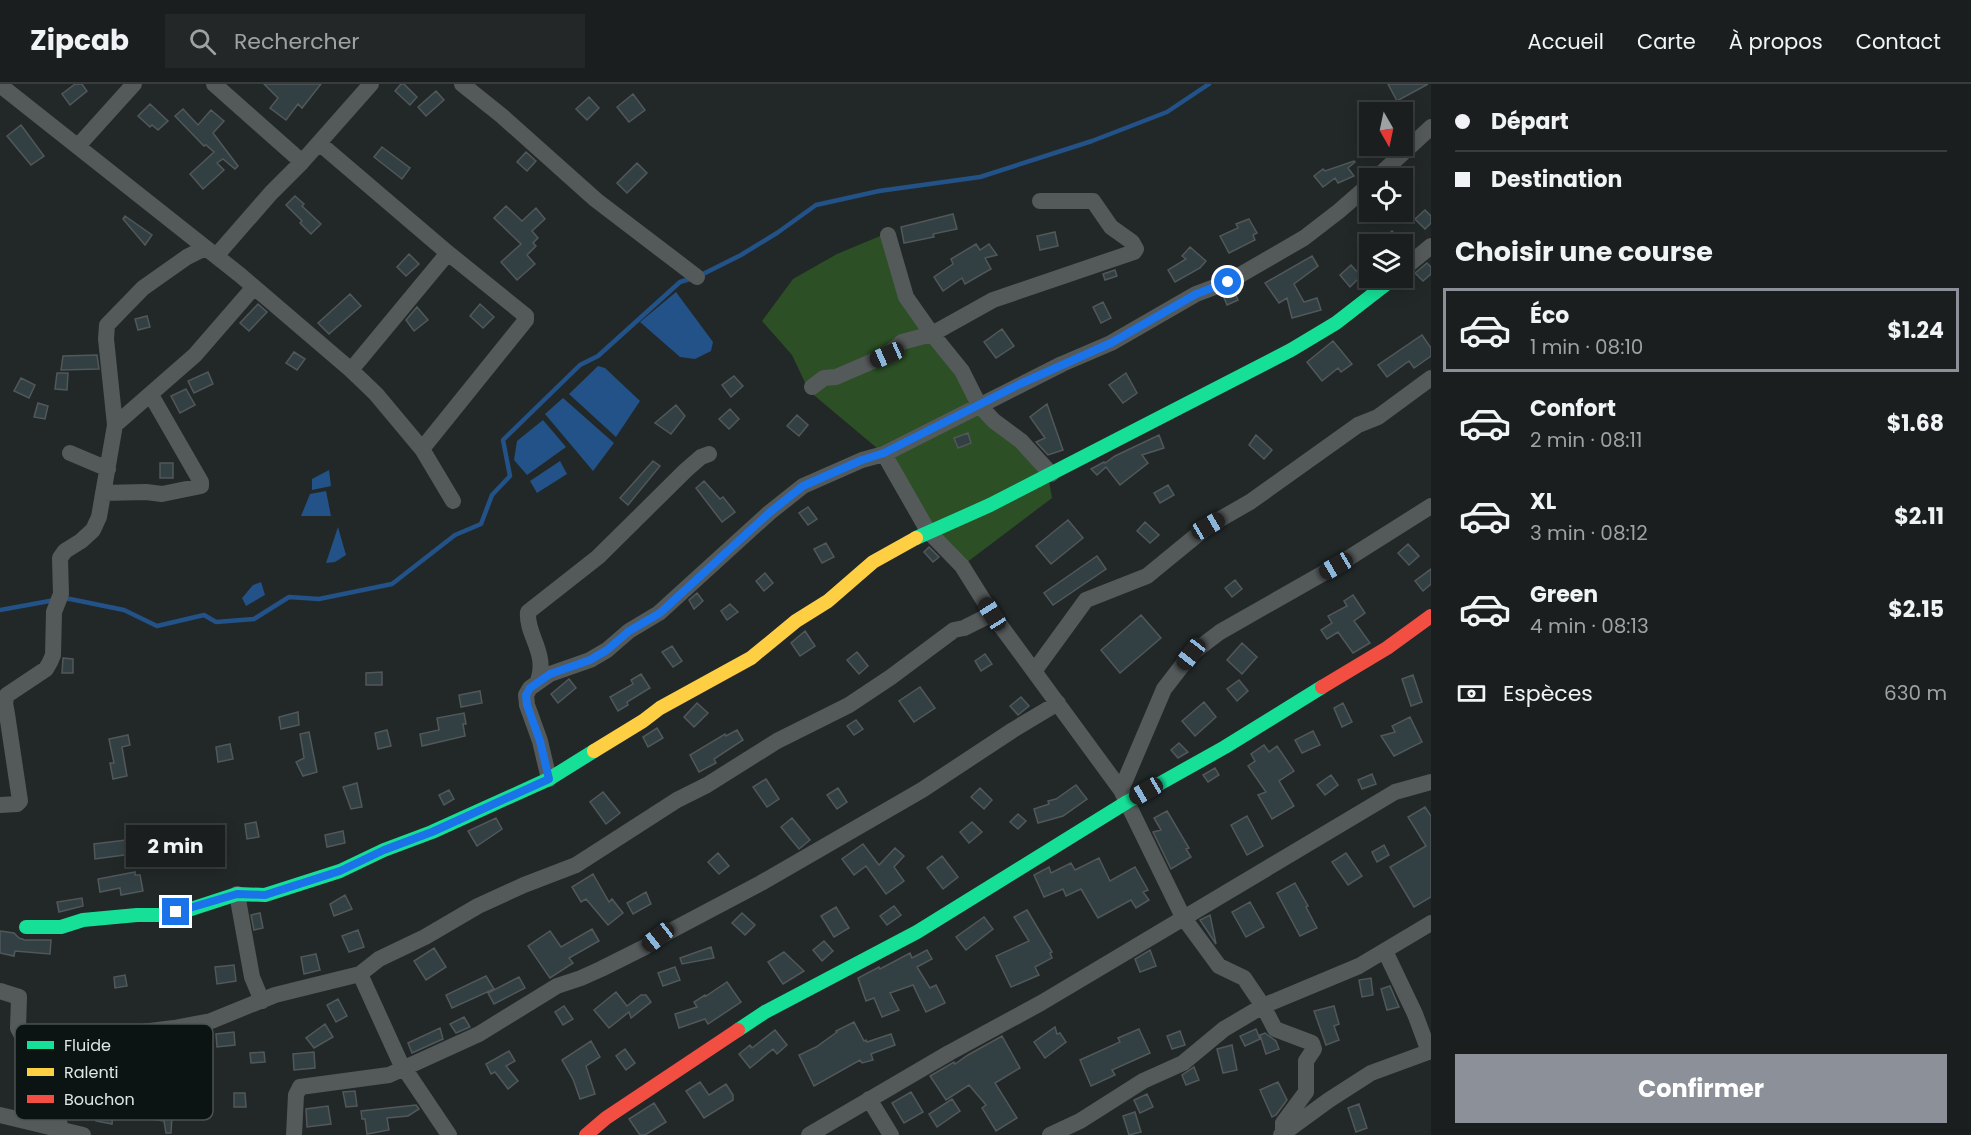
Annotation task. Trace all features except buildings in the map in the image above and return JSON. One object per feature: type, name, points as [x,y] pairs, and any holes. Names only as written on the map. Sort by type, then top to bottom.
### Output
[{"type":"street","points":[[78,146],[134,84]]},
{"type":"street","points":[[214,84],[302,162]]},
{"type":"street","points":[[0,805],[17,804],[20,801],[5,703],[7,695],[46,669],[50,662],[54,612],[60,600],[60,558],[64,551],[81,541],[93,530],[99,517],[115,425],[106,339],[107,325],[142,288],[187,257],[211,252],[302,162],[371,84]]},
{"type":"street","points":[[462,84],[502,116],[596,200],[697,277]]},
{"type":"street","points":[[0,85],[211,252],[351,370],[376,394],[422,449],[453,501]]},
{"type":"street","points":[[1387,168],[1431,127]]},
{"type":"street","points":[[319,143],[448,253],[525,314],[526,318],[422,449]]},
{"type":"street","points":[[549,779],[540,741],[527,705],[526,695],[530,688],[538,681],[563,668],[590,660],[607,650],[629,631],[660,613],[769,513],[803,486],[862,460],[884,453],[1062,364],[1111,343],[1196,294],[1228,282],[1304,238],[1359,194]]},
{"type":"street","points":[[812,387],[824,378],[836,377],[887,355],[902,342],[932,334],[993,300],[1134,252],[1136,249],[1132,242],[1112,227],[1093,201],[1040,201]]},
{"type":"street","points":[[888,235],[906,297],[962,371],[979,405],[994,421],[1021,441],[1051,474]]},
{"type":"street","points":[[1413,261],[1431,246]]},
{"type":"street","points":[[351,370],[448,253]]},
{"type":"street","points":[[115,425],[195,354],[254,287]]},
{"type":"street","points":[[26,927],[61,927],[83,920],[164,915],[188,910],[237,894],[265,895],[340,871],[549,779],[643,722],[660,708],[751,658],[796,621],[828,601],[873,562],[928,531],[990,505],[1291,350],[1336,324],[1382,288]]},
{"type":"street","points":[[1035,670],[1086,600],[1147,576],[1208,526],[1250,502],[1358,424],[1378,417],[1431,378]]},
{"type":"street","points":[[103,493],[162,494],[201,486],[201,482],[151,395]]},
{"type":"street","points":[[70,453],[108,470]]},
{"type":"street","points":[[884,453],[928,531],[962,566],[992,614],[1059,703],[1124,796],[1183,917],[1219,966],[1244,978],[1263,1005],[1275,1029],[1312,1043],[1314,1049],[1306,1061],[1306,1092],[1283,1123],[1282,1134]]},
{"type":"street","points":[[538,681],[541,674],[541,659],[528,620],[528,612],[598,557],[686,470],[701,457],[709,454]]},
{"type":"street","points":[[1124,796],[1164,689],[1191,654],[1220,632],[1336,566],[1431,507]]},
{"type":"street","points":[[195,1024],[211,1021],[275,996],[360,974],[379,959],[478,906],[576,865],[677,800],[707,785],[758,752],[849,705],[954,630],[964,628],[992,614]]},
{"type":"street","points":[[586,1135],[606,1118],[765,1012],[917,933],[1124,796],[1225,747],[1377,654],[1431,616]]},
{"type":"street","points":[[294,1135],[296,1095],[300,1087],[389,1075],[479,1034],[557,986],[581,978],[645,947],[658,937],[761,883],[922,790],[1012,730],[1059,703]]},
{"type":"street","points":[[809,1135],[949,1053],[1041,1004],[1395,792],[1431,782]]},
{"type":"street","points":[[237,894],[252,977],[262,1001]]},
{"type":"street","points":[[1050,1135],[1080,1121],[1143,1081],[1183,1062],[1224,1029],[1263,1005],[1351,970],[1431,923]]},
{"type":"street","points":[[1282,1134],[1371,1073],[1431,1051],[1428,1049],[1415,1014],[1385,951]]},
{"type":"street","points":[[360,974],[400,1062],[449,1135]]},
{"type":"street","points":[[0,991],[19,997],[18,1024]]},
{"type":"street","points":[[869,1100],[891,1135]]},
{"type":"street","points":[[0,1115],[15,1119]]},
{"type":"street","points":[[9,1135],[16,1120]]},
{"type":"street","points":[[20,1120],[63,1133],[83,1135]]},
{"type":"green space","points":[[885,234],[911,309],[1048,476],[1052,498],[962,566],[884,454],[809,391],[792,355],[762,321],[793,279],[837,254]]},
{"type":"water","points":[[676,292],[713,342],[711,351],[695,359],[680,357],[640,322]]},
{"type":"water","points":[[598,366],[605,368],[640,401],[616,437],[569,394]]},
{"type":"water","points":[[563,398],[614,443],[593,471],[545,414]]},
{"type":"water","points":[[543,420],[566,447],[527,475],[514,460],[517,441]]},
{"type":"water","points":[[560,461],[567,474],[537,493],[530,481]]},
{"type":"water","points":[[329,470],[331,486],[312,490],[312,479]]},
{"type":"water","points":[[326,491],[331,516],[301,516],[310,494]]},
{"type":"water","points":[[338,527],[346,555],[335,562],[326,563]]},
{"type":"water","points":[[261,582],[265,595],[246,606],[242,598],[253,585]]},
{"type":"waterway","points":[[701,275],[741,255],[816,205],[879,191],[980,177],[1092,141],[1167,112],[1209,84]]},
{"type":"waterway","points":[[63,599],[124,610],[157,626],[204,615],[216,622],[254,619],[289,597],[319,599],[392,584],[455,535],[481,524],[492,495],[510,476],[503,440],[580,365],[598,356],[680,282],[693,278]]},
{"type":"waterway","points":[[0,610],[55,600]]},
{"type":"traffic: fast","points":[[916,538],[990,505],[1291,350],[1336,323],[1381,288]]},
{"type":"traffic: fast","points":[[738,1030],[765,1012],[917,932],[1127,802],[1225,747],[1322,687]]},
{"type":"traffic: fast","points":[[26,927],[61,927],[83,920],[164,915],[188,910],[237,894],[265,895],[340,871],[384,850],[432,832],[549,779],[594,751]]},
{"type":"traffic: slow","points":[[594,751],[660,708],[751,658],[796,621],[828,601],[873,562],[916,538]]},
{"type":"traffic: jam","points":[[1322,687],[1387,648],[1431,616]]},
{"type":"traffic: jam","points":[[586,1135],[606,1118],[738,1030]]},
{"type":"route","points":[[176,912],[237,894],[265,895],[340,871],[549,779],[540,741],[527,705],[526,695],[530,688],[550,674],[590,660],[607,650],[629,631],[645,624],[660,613],[769,513],[803,486],[822,476],[884,453],[1020,384],[1111,343],[1202,291],[1228,282]]}]
